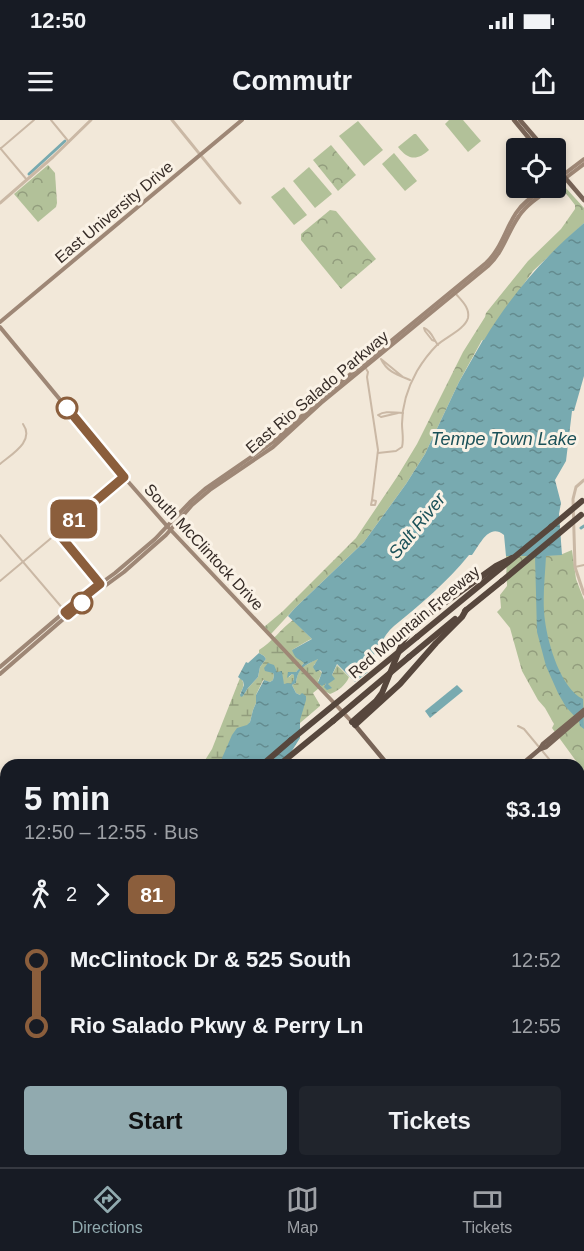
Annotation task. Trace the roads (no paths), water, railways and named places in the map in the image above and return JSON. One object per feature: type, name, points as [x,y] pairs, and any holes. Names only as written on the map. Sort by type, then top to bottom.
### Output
[{"type":"highway","points":[[352,721],[382,693],[403,641],[415,624],[512,558],[583,501]]},
{"type":"highway","name":"Red Mountain Freeway","points":[[286,759],[583,514]]},
{"type":"highway","name":"Red Mountain Freeway","points":[[269,759],[501,565]]},
{"type":"highway","points":[[352,721],[386,699],[466,610]]},
{"type":"main road","name":"East University Drive","points":[[0,322],[242,120]]},
{"type":"main road","points":[[514,120],[529,138]]},
{"type":"main road","points":[[520,120],[535,138]]},
{"type":"main road","name":"East Rio Salado Parkway","points":[[566,175],[584,159]]},
{"type":"main road","name":"East Rio Salado Parkway","points":[[566,176],[584,165]]},
{"type":"main road","points":[[566,179],[584,200]]},
{"type":"main road","name":"East Rio Salado Parkway","points":[[0,667],[102,585],[211,489],[273,447],[321,403],[420,322],[492,257],[517,212],[532,198]]},
{"type":"main road","name":"East Rio Salado Parkway","points":[[169,528],[190,502],[205,489],[270,444],[311,406],[379,356],[454,291],[494,261],[520,213],[538,198]]},
{"type":"main road","name":"South McClintock Drive","points":[[0,327],[169,528],[352,721]]},
{"type":"main road","name":"East Rio Salado Parkway","points":[[0,674],[67,613]]},
{"type":"main road","points":[[528,759],[584,712]]},
{"type":"main road","points":[[352,721],[383,759]]},
{"type":"street","points":[[27,180],[0,148],[34,120]]},
{"type":"street","points":[[51,120],[69,142]]},
{"type":"street","points":[[0,203],[91,120]]},
{"type":"street","points":[[172,120],[240,203]]},
{"type":"street","points":[[378,453],[396,451],[402,447],[402,413],[412,381],[421,365],[438,345],[467,321],[466,307],[454,291]]},
{"type":"street","points":[[420,322],[435,338],[438,345]]},
{"type":"street","points":[[379,356],[403,377],[412,381]]},
{"type":"street","points":[[365,367],[368,372],[378,453],[372,500]]},
{"type":"street","points":[[373,416],[381,417],[402,413]]},
{"type":"street","points":[[0,464],[23,444],[27,434],[23,424]]},
{"type":"street","points":[[0,581],[124,477]]},
{"type":"street","points":[[584,480],[576,488],[574,494],[575,567],[584,594]]},
{"type":"street","points":[[58,533],[102,585]]},
{"type":"street","points":[[0,535],[67,613]]},
{"type":"street","points":[[575,567],[584,565]]},
{"type":"street","points":[[518,726],[524,729],[549,759]]},
{"type":"water","name":"Tempe Town Lake","points":[[584,223],[584,376],[574,411],[572,411],[566,461],[555,480],[561,503],[559,514],[562,555],[546,556],[544,597],[549,641],[562,676],[575,694],[583,699],[584,729],[566,707],[546,666],[537,632],[535,556],[506,556],[504,535],[494,531],[482,540],[472,555],[469,555],[443,584],[390,630],[367,664],[368,672],[355,682],[337,664],[332,675],[335,679],[328,684],[332,688],[327,690],[324,687],[326,683],[322,686],[318,683],[322,672],[320,670],[316,672],[313,667],[318,659],[301,670],[296,683],[292,685],[296,693],[306,696],[300,720],[300,738],[287,759],[222,759],[237,728],[250,722],[256,695],[264,680],[270,682],[273,680],[273,673],[265,671],[264,668],[268,663],[274,665],[277,672],[282,671],[284,684],[291,684],[294,675],[287,678],[288,672],[296,672],[304,663],[296,657],[292,650],[312,639],[288,616],[364,542],[425,454],[459,382],[483,340],[529,277]]},
{"type":"water","points":[[259,653],[266,659],[260,667],[258,677],[241,697],[244,685],[238,677],[246,662],[248,663]]},
{"type":"water","points":[[457,685],[463,691],[430,718],[425,711]]},
{"type":"waterway","points":[[29,174],[65,141]]},
{"type":"water label","name":"Salt River","points":[[417,526]]}]
